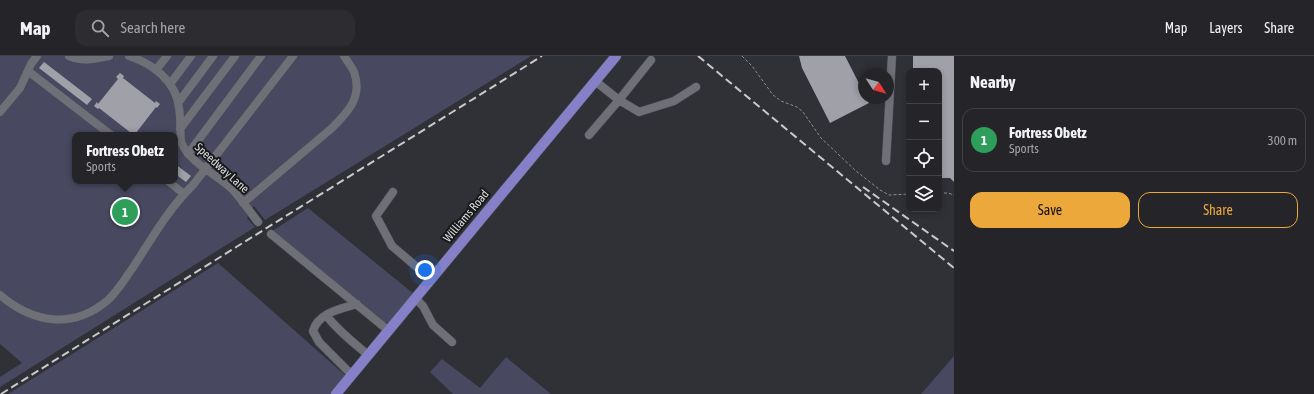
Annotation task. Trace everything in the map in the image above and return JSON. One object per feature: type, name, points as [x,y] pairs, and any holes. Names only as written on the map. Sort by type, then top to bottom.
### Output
[{"type":"main road","name":"Williams Road","points":[[336,394],[616,56]]},
{"type":"lane","points":[[0,112],[20,88],[31,64],[37,56]]},
{"type":"lane","points":[[70,56],[86,60],[96,57],[109,56]]},
{"type":"lane","name":"Speedway Lane","points":[[129,56],[142,58],[170,84],[178,103],[181,142],[188,154],[205,169],[230,187],[258,222]]},
{"type":"lane","points":[[156,70],[167,56]]},
{"type":"lane","points":[[170,84],[191,56]]},
{"type":"lane","points":[[178,103],[213,56]]},
{"type":"lane","points":[[180,129],[235,56]]},
{"type":"lane","points":[[188,154],[261,56]]},
{"type":"lane","points":[[0,295],[32,315],[59,320],[91,312],[109,299],[122,283],[184,194],[293,56]]},
{"type":"lane","points":[[243,203],[332,128],[355,100],[356,85],[354,72],[344,56]]},
{"type":"lane","points":[[886,161],[892,56]]},
{"type":"lane","points":[[589,135],[651,60]]},
{"type":"lane","points":[[28,71],[107,132]]},
{"type":"lane","points":[[595,81],[619,100],[639,112],[674,100],[696,87]]},
{"type":"lane","points":[[172,184],[184,194]]},
{"type":"lane","points":[[393,192],[376,216],[392,246],[431,279]]},
{"type":"lane","points":[[271,234],[389,331]]},
{"type":"lane","points":[[415,298],[423,306],[432,325],[452,342]]},
{"type":"lane","points":[[352,374],[319,342],[313,332],[316,324],[330,313],[357,304]]},
{"type":"lane","points":[[326,316],[368,355]]},
{"type":"path","points":[[742,56],[752,66],[773,95],[781,101],[797,107],[803,112],[821,138],[856,171],[880,190],[889,195],[906,194]]},
{"type":"path","points":[[942,193],[948,193],[954,196]]},
{"type":"shaded area","points":[[0,56],[531,56],[265,220],[254,206],[247,218],[255,227],[0,387],[0,377],[22,363],[0,344]]},
{"type":"shaded area","points":[[308,208],[414,294],[390,322],[384,322],[272,231]]},
{"type":"shaded area","points":[[218,263],[346,376],[331,394],[8,394]]},
{"type":"shaded area","points":[[954,356],[954,394],[921,394]]},
{"type":"shaded area","points":[[506,357],[551,394],[453,394],[430,372],[442,359],[480,388]]},
{"type":"building","points":[[799,56],[845,56],[858,81],[858,104],[867,104],[830,123],[802,68]]},
{"type":"building","points":[[913,56],[954,56],[954,182],[950,178],[942,178],[942,68],[913,68]]},
{"type":"building","points":[[44,62],[92,99],[87,105],[39,68]]},
{"type":"building","points":[[120,73],[124,76],[123,78],[155,103],[156,101],[160,104],[137,132],[130,132],[99,108],[98,109],[94,106],[97,102],[98,104],[118,79],[116,77]]},
{"type":"building","points":[[178,166],[191,176],[186,182],[178,176]]},
{"type":"railway","points":[[1,394],[542,56]]},
{"type":"railway","points":[[698,56],[954,268]]},
{"type":"railway","points":[[863,187],[954,251]]},
{"type":"place","name":"Fortress Obetz","points":[[125,212]]}]
